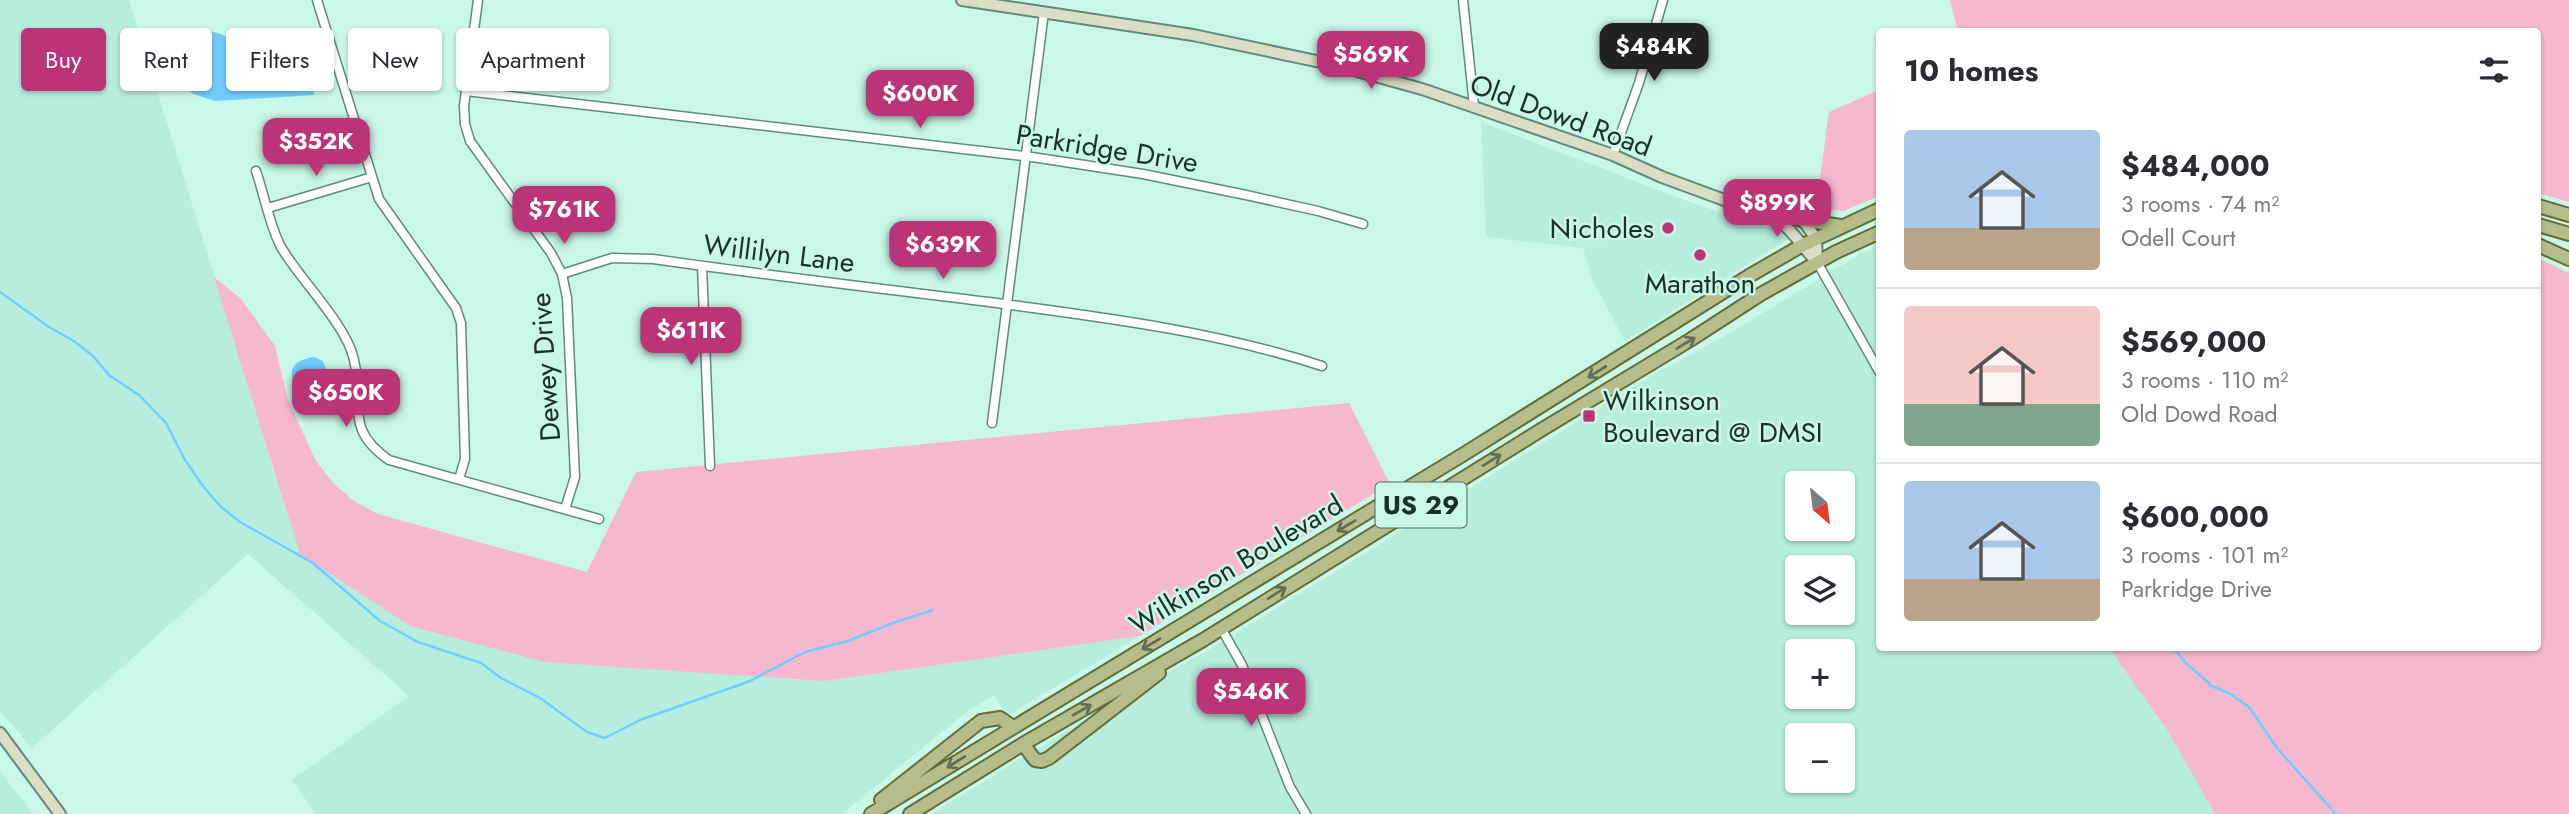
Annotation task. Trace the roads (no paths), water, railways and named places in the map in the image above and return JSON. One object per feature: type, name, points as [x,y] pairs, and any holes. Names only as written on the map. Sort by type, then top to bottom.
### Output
[{"type":"main road","points":[[2541,207],[2569,215]]},
{"type":"main road","name":"Wilkinson Boulevard","points":[[871,814],[1444,467],[1749,276],[1816,238],[1876,211]]},
{"type":"main road","points":[[1798,219],[1841,226]]},
{"type":"main road","points":[[2541,226],[2569,234]]},
{"type":"main road","name":"Wilkinson Boulevard","points":[[910,814],[1221,628],[1690,340],[1761,293],[1876,234]]},
{"type":"main road","points":[[2541,246],[2569,259]]},
{"type":"main road","points":[[1023,744],[1029,756],[1035,760],[1049,758],[1203,639]]},
{"type":"main road","points":[[863,814],[981,721],[1000,718],[1013,727]]},
{"type":"street","points":[[317,0],[372,177],[385,209],[456,307],[461,323],[465,459],[459,479]]},
{"type":"street","name":"Dewey Drive","points":[[478,0],[466,92],[465,124],[471,141],[551,253],[562,274],[567,298],[575,477],[565,509]]},
{"type":"street","name":"Old Dowd Road","points":[[962,0],[1152,28],[1284,54],[1375,76],[1474,106],[1613,155],[1692,189],[1770,215],[1798,219]]},
{"type":"street","points":[[1463,0],[1474,106]]},
{"type":"street","points":[[1613,155],[1639,83],[1663,0]]},
{"type":"street","points":[[992,423],[1044,12]]},
{"type":"street","name":"Parkridge Drive","points":[[466,92],[1025,157],[1143,174],[1318,211],[1363,224]]},
{"type":"street","points":[[256,171],[280,245],[347,340],[355,360],[358,421],[365,438],[375,451],[389,460],[599,519]]},
{"type":"street","points":[[268,208],[372,177]]},
{"type":"street","name":"Old Dowd Road","points":[[1770,215],[1789,229],[1817,262],[1876,366]]},
{"type":"street","points":[[1798,219],[1804,222],[1816,238]]},
{"type":"street","name":"Old Dowd Road","points":[[1816,238],[1817,262]]},
{"type":"street","name":"Willilyn Lane","points":[[562,274],[612,258],[653,259],[1116,319],[1273,351],[1322,366]]},
{"type":"street","points":[[702,266],[710,466]]},
{"type":"street","points":[[1221,628],[1242,665],[1290,787],[1306,814]]},
{"type":"street","points":[[1013,727],[1023,744]]},
{"type":"street","points":[[0,733],[60,814]]},
{"type":"water","points":[[212,32],[226,36],[226,91],[314,91],[314,95],[215,101],[189,91],[212,91]]},
{"type":"water","points":[[314,357],[323,361],[329,378],[327,388],[315,396],[297,389],[292,376],[296,363]]},
{"type":"waterway","points":[[0,292],[49,327],[74,341],[93,356],[109,375],[139,395],[166,423],[185,460],[203,486],[220,506],[240,522],[313,563],[380,621],[418,642],[481,663],[501,678],[540,698],[587,732],[605,738],[640,720],[750,681],[805,652],[848,641],[933,610]]},
{"type":"waterway","points":[[2176,651],[2209,685],[2229,693],[2249,707],[2277,748],[2336,814]]},
{"type":"place","name":"Nicholes","points":[[1668,228]]},
{"type":"place","name":"Marathon","points":[[1700,255]]},
{"type":"place","name":"Wilkinson Boulevard @ DMSI","points":[[1589,416]]}]
